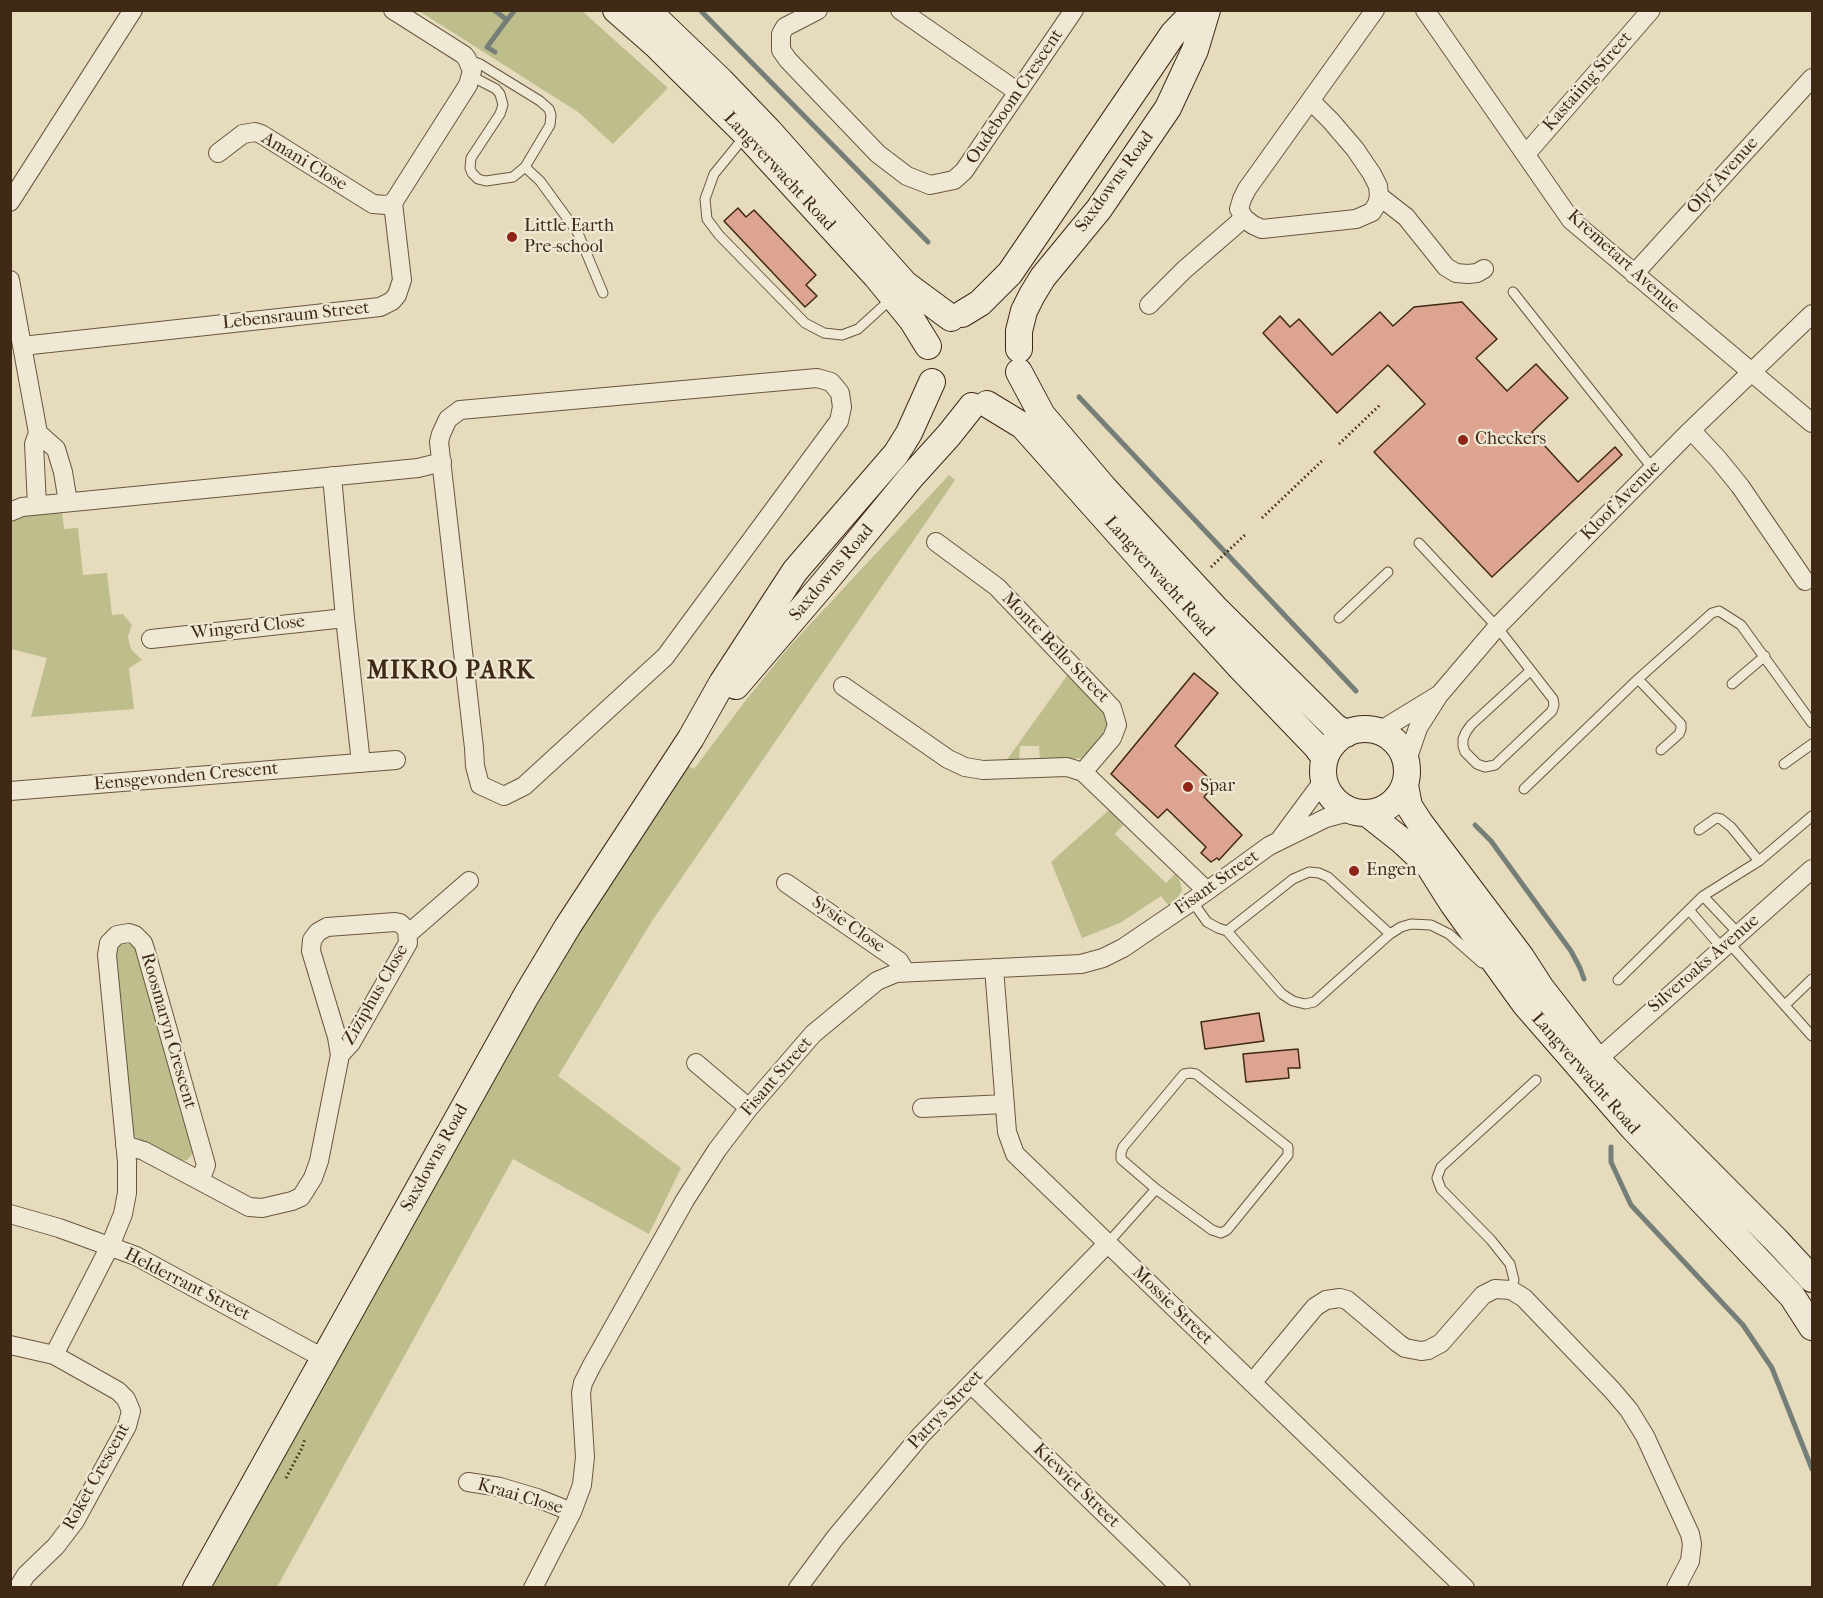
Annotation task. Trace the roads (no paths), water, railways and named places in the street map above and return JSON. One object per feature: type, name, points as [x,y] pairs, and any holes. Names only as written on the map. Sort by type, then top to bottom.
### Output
[{"type":"street","points":[[10,202],[133,10]]},
{"type":"street","points":[[393,10],[469,68],[468,85],[393,204]]},
{"type":"street","name":"Langverwacht Road","points":[[616,10],[656,45],[746,134],[876,276],[912,320],[928,346]]},
{"type":"street","name":"Langverwacht Road","points":[[647,10],[769,131],[905,284],[957,316]]},
{"type":"street","name":"Oudeboom Crescent","points":[[818,10],[785,27],[781,34],[781,50],[878,154],[918,182],[930,185],[954,180],[964,171],[1074,10]]},
{"type":"street","points":[[900,10],[1018,92]]},
{"type":"street","name":"Saxdowns Road","points":[[957,316],[980,303],[1010,273],[1173,34],[1196,10]]},
{"type":"street","name":"Saxdowns Road","points":[[1019,360],[1019,331],[1024,311],[1032,295],[1043,277],[1099,209],[1168,108],[1195,50],[1208,10]]},
{"type":"street","points":[[1311,101],[1355,149],[1378,186],[1377,204],[1372,212],[1356,219],[1262,229],[1245,218],[1239,208],[1247,189],[1375,10]]},
{"type":"street","name":"Kremetart Avenue","points":[[1425,10],[1571,220],[1812,423]]},
{"type":"street","name":"Kastaiing Street","points":[[1526,154],[1645,13]]},
{"type":"street","name":"Olyf Avenue","points":[[1634,274],[1812,78]]},
{"type":"street","name":"Amani Close","points":[[218,153],[243,134],[255,132],[368,201],[379,206],[393,204]]},
{"type":"street","points":[[1379,196],[1406,217],[1446,267],[1456,273],[1468,274],[1484,269]]},
{"type":"street","name":"Lebensraum Street","points":[[22,346],[386,305],[397,295],[402,280],[393,204]]},
{"type":"street","points":[[1149,305],[1184,270],[1245,218]]},
{"type":"street","points":[[10,280],[38,433],[34,444],[37,505]]},
{"type":"street","points":[[975,312],[987,314],[1007,327],[1015,337],[1019,360],[1013,384],[1006,393],[980,405],[960,404],[939,392],[932,382],[927,370],[928,346],[937,330],[957,316],[975,312]]},
{"type":"street","name":"Kloof Avenue","points":[[1406,774],[1418,728],[1439,696],[1497,627],[1691,430],[1812,314]]},
{"type":"street","name":"Langverwacht Road","points":[[1019,360],[1042,415],[1104,488],[1216,609],[1335,726],[1346,734]]},
{"type":"street","points":[[817,378],[831,382],[840,393],[842,407],[839,421],[664,657],[525,786],[504,796],[480,785],[475,766],[441,462],[439,442],[441,434],[448,420],[460,410],[817,378]]},
{"type":"street","name":"Saxdowns Road","points":[[196,1587],[526,996],[795,570],[896,454],[909,433],[932,382]]},
{"type":"street","name":"Langverwacht Road","points":[[980,405],[1023,426],[1153,572],[1316,746],[1325,769]]},
{"type":"street","name":"Saxdowns Road","points":[[691,738],[824,583],[905,484],[980,405]]},
{"type":"street","points":[[1691,430],[1740,486],[1805,581]]},
{"type":"street","points":[[38,433],[56,449],[68,502]]},
{"type":"street","points":[[10,512],[22,507],[37,505],[418,468],[441,462]]},
{"type":"street","points":[[332,476],[361,763]]},
{"type":"street","name":"Monte Bello Street","points":[[936,542],[997,587],[1112,708],[1117,725],[1112,738],[1083,772]]},
{"type":"street","name":"Wingerd Close","points":[[151,639],[345,618]]},
{"type":"street","points":[[843,686],[948,759],[964,767],[983,770],[1067,767],[1083,772],[1199,896]]},
{"type":"street","name":"Kloof Avenue","points":[[1378,732],[1439,696]]},
{"type":"street","points":[[1368,729],[1378,732],[1388,736],[1403,753],[1406,774],[1400,794],[1384,809],[1360,813],[1342,806],[1328,790],[1325,769],[1337,740],[1346,734],[1368,729]]},
{"type":"street","name":"Eensgevonden Crescent","points":[[10,791],[396,760]]},
{"type":"street","name":"Fisant Street","points":[[1280,839],[1325,769]]},
{"type":"street","name":"Langverwacht Road","points":[[1406,774],[1409,806],[1420,823],[1597,1060],[1812,1279]]},
{"type":"street","name":"Langverwacht Road","points":[[1360,813],[1401,840],[1429,866],[1453,904],[1525,1004],[1633,1128],[1792,1296],[1812,1327]]},
{"type":"street","name":"Fisant Street","points":[[532,1587],[572,1512],[582,1485],[585,1471],[581,1408],[583,1383],[686,1200],[717,1150],[749,1108],[818,1030],[877,981],[905,971],[1081,964],[1103,958],[1123,948],[1280,839],[1326,818],[1360,813]]},
{"type":"street","name":"Silveroaks Avenue","points":[[1597,1060],[1812,869]]},
{"type":"street","name":"Ziziphus Close","points":[[408,934],[469,881]]},
{"type":"street","name":"Sysie Close","points":[[786,883],[899,961],[905,971]]},
{"type":"street","name":"Ziziphus Close","points":[[200,1181],[249,1207],[262,1208],[297,1200],[307,1189],[314,1178],[319,1161],[340,1055],[337,1037],[311,951],[314,935],[327,927],[395,922],[404,926],[408,934],[406,946],[351,1043],[340,1055]]},
{"type":"street","name":"Roosmaryn Crescent","points":[[110,1246],[121,1221],[127,1192],[127,1162],[107,955],[109,943],[117,935],[129,933],[140,938],[145,949],[206,1166],[200,1181]]},
{"type":"street","name":"Mossie Street","points":[[994,968],[1008,1140],[1015,1154],[1465,1587]]},
{"type":"street","points":[[696,1063],[749,1108]]},
{"type":"street","points":[[922,1108],[1005,1104]]},
{"type":"street","points":[[125,1145],[144,1151],[200,1181]]},
{"type":"street","name":"Helderrant Street","points":[[10,1214],[59,1228],[151,1263],[323,1358]]},
{"type":"street","name":"Patrys Street","points":[[798,1587],[921,1435],[1107,1244]]},
{"type":"street","points":[[54,1355],[110,1246]]},
{"type":"street","points":[[1252,1383],[1315,1306],[1326,1300],[1340,1298],[1347,1300],[1405,1348],[1421,1351],[1441,1343],[1483,1294],[1496,1289],[1511,1290],[1524,1298],[1612,1390],[1629,1410],[1645,1436],[1690,1534],[1692,1544],[1690,1561],[1676,1587]]},
{"type":"street","name":"Roket Crescent","points":[[10,1345],[54,1355],[123,1394],[129,1403],[130,1419],[75,1521],[56,1546],[26,1575],[18,1587]]},
{"type":"street","name":"Kiewiet Street","points":[[971,1384],[1181,1587]]},
{"type":"street","name":"Kraai Close","points":[[468,1482],[500,1487],[572,1512]]},
{"type":"lane","points":[[480,64],[540,100],[549,109],[550,125],[525,167],[513,177],[486,181],[478,179],[472,173],[471,158],[500,114],[502,105],[500,94],[496,89],[469,68],[480,64]]},
{"type":"lane","points":[[746,134],[714,174],[705,199],[708,219],[719,235],[805,323],[824,333],[842,335],[858,329],[893,297]]},
{"type":"lane","points":[[525,167],[540,181],[578,233],[603,293]]},
{"type":"lane","points":[[1513,292],[1653,469]]},
{"type":"lane","points":[[1419,543],[1497,627],[1553,699],[1552,711],[1494,765],[1485,767],[1478,764],[1465,752],[1463,739],[1466,732],[1530,671]]},
{"type":"lane","points":[[1339,618],[1388,572]]},
{"type":"lane","points":[[1524,789],[1638,679],[1702,621],[1712,613],[1719,611],[1741,625],[1812,723]]},
{"type":"lane","points":[[1732,684],[1765,656]]},
{"type":"lane","points":[[1638,679],[1681,724],[1682,729],[1679,734],[1661,750]]},
{"type":"lane","points":[[1784,764],[1812,744]]},
{"type":"lane","points":[[1618,980],[1703,896],[1759,861],[1812,816]]},
{"type":"lane","points":[[1699,830],[1716,818],[1721,819],[1731,827],[1759,861]]},
{"type":"lane","points":[[1227,931],[1293,879],[1309,872],[1328,877],[1390,934]]},
{"type":"lane","points":[[1199,896],[1207,922],[1227,931],[1282,994],[1293,1001],[1305,1004],[1314,1002],[1390,934],[1411,924],[1431,925],[1449,933],[1525,1004]]},
{"type":"lane","points":[[1703,896],[1730,942],[1812,1036]]},
{"type":"lane","points":[[1689,910],[1730,942]]},
{"type":"lane","points":[[1785,1005],[1812,979]]},
{"type":"lane","points":[[1184,1074],[1196,1074],[1288,1147],[1288,1155],[1227,1230],[1221,1233],[1212,1230],[1156,1189],[1121,1159],[1121,1153],[1123,1147],[1184,1074]]},
{"type":"lane","points":[[1511,1290],[1514,1280],[1510,1264],[1491,1240],[1440,1189],[1437,1178],[1441,1167],[1536,1080]]},
{"type":"lane","points":[[1107,1244],[1156,1189]]},
{"type":"waterway","points":[[494,10],[507,20],[515,10]]},
{"type":"waterway","points":[[700,10],[928,242]]},
{"type":"waterway","points":[[495,52],[487,47],[507,20]]},
{"type":"waterway","points":[[1079,397],[1356,691]]},
{"type":"waterway","points":[[1475,825],[1491,841],[1571,951],[1584,979]]},
{"type":"waterway","points":[[1611,1147],[1611,1162],[1631,1205],[1743,1325],[1772,1368],[1812,1469]]},
{"type":"place","name":"Little Earth Pre-school","points":[[512,237]]},
{"type":"place","name":"Checkers","points":[[1463,440]]},
{"type":"place","name":"Spar","points":[[1188,787]]},
{"type":"place","name":"Engen","points":[[1354,871]]},
{"type":"district","name":"MIKRO PARK","points":[[451,672]]}]
